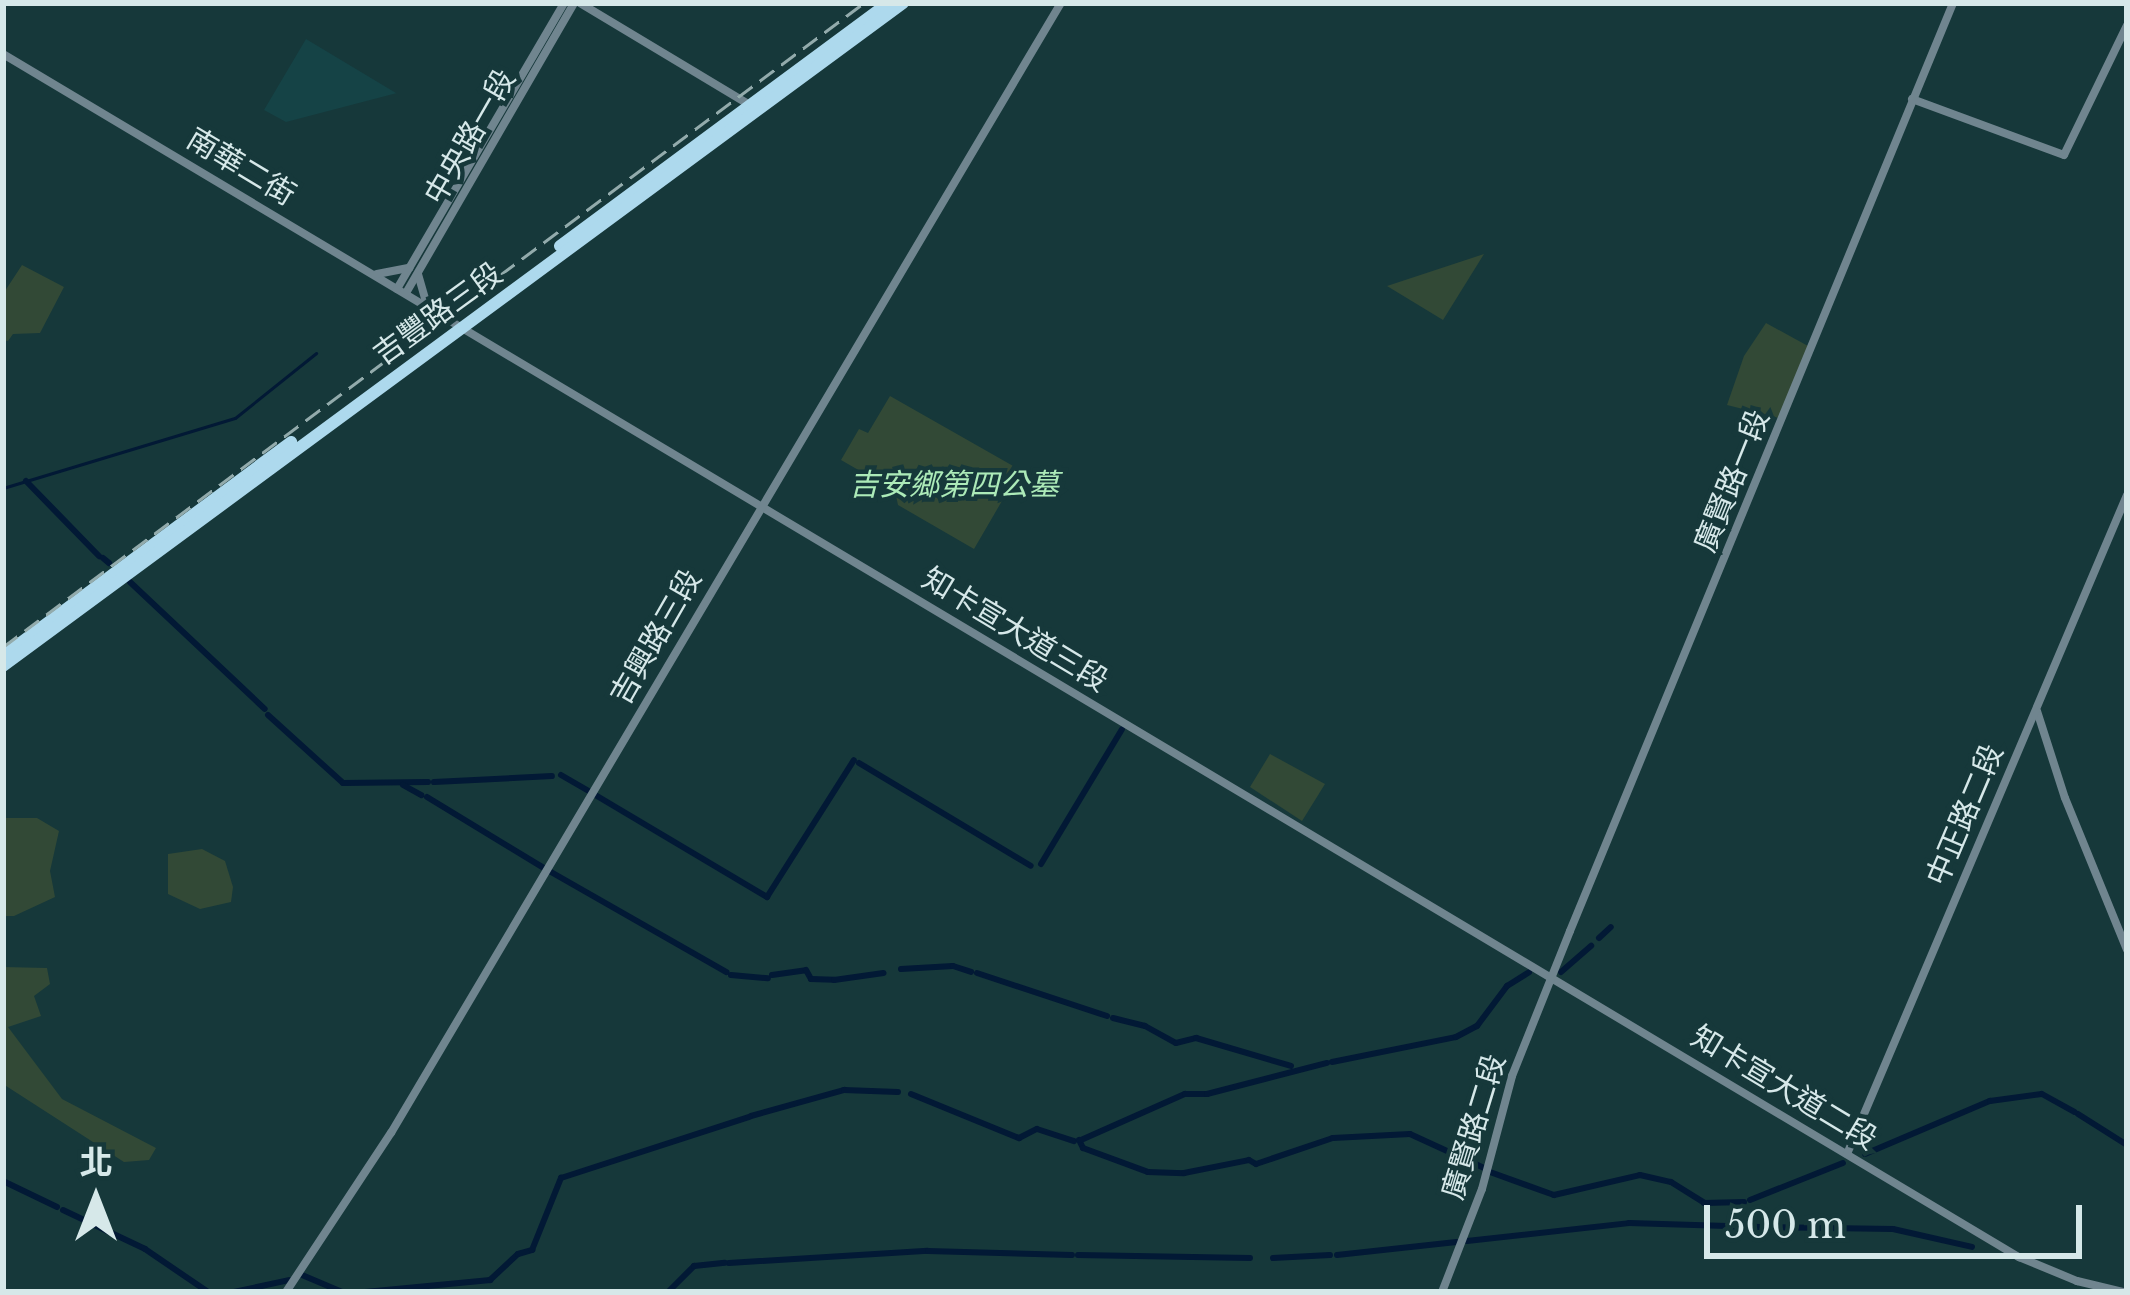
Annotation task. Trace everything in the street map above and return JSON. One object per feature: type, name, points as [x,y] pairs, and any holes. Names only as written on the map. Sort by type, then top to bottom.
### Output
[{"type":"main road","name":"吉豐路三段","points":[[754,107],[888,3]]},
{"type":"main road","name":"吉豐路三段","points":[[3,656],[903,3]]},
{"type":"main road","name":"吉豐路三段","points":[[3,666],[137,561]]},
{"type":"street","name":"中央路一段","points":[[414,271],[564,3]]},
{"type":"street","name":"中央路一段","points":[[402,291],[577,3]]},
{"type":"street","points":[[577,3],[754,107]]},
{"type":"street","name":"吉興路三段","points":[[286,1292],[392,1133],[1061,3]]},
{"type":"street","name":"廣賢路一段","points":[[1553,977],[1846,274],[1953,3]]},
{"type":"street","points":[[1912,99],[2058,156],[2070,149],[2127,25]]},
{"type":"street","name":"南華二街","points":[[3,54],[456,326]]},
{"type":"street","points":[[374,274],[414,271],[427,306]]},
{"type":"street","name":"知卡宣大道三段","points":[[456,326],[1553,977]]},
{"type":"street","name":"中正路二段","points":[[1847,1154],[2127,495]]},
{"type":"street","points":[[2036,708],[2065,798],[2127,950]]},
{"type":"street","name":"知卡宣大道二段","points":[[1553,977],[2030,1262],[2123,1292]]},
{"type":"street","name":"廣賢路二段","points":[[1442,1292],[1482,1189],[1512,1076],[1553,977]]},
{"type":"shaded area","points":[[306,39],[397,93],[286,122],[264,110]]},
{"type":"green space","points":[[1484,254],[1443,320],[1387,286]]},
{"type":"green space","points":[[22,265],[64,287],[40,333],[13,334],[3,340],[3,294]]},
{"type":"green space","points":[[1766,323],[1808,346],[1779,418],[1727,405],[1744,356]]},
{"type":"green space","name":"吉安鄉第四公墓","points":[[890,396],[1020,470],[974,549],[898,505],[895,491],[841,460],[859,429],[868,433]]},
{"type":"green space","points":[[1270,754],[1325,784],[1302,821],[1250,787]]},
{"type":"green space","points":[[3,818],[37,818],[59,831],[50,871],[55,897],[14,916],[3,916]]},
{"type":"green space","points":[[202,849],[225,861],[233,887],[231,902],[200,909],[168,894],[168,854]]},
{"type":"green space","points":[[3,967],[47,968],[50,984],[34,996],[41,1016],[8,1027],[62,1099],[156,1148],[149,1160],[124,1162],[3,1084]]},
{"type":"waterway","points":[[3,488],[235,418],[316,353]]},
{"type":"waterway","points":[[26,481],[99,556]]},
{"type":"waterway","points":[[103,558],[109,563]]},
{"type":"waterway","points":[[130,582],[265,709]]},
{"type":"waterway","points":[[268,715],[343,783],[428,782]]},
{"type":"waterway","points":[[1041,864],[1122,729]]},
{"type":"waterway","points":[[597,796],[767,897],[854,760]]},
{"type":"waterway","points":[[859,763],[1031,866]]},
{"type":"waterway","points":[[561,775],[589,791]]},
{"type":"waterway","points":[[434,782],[552,776]]},
{"type":"waterway","points":[[403,785],[421,795]]},
{"type":"waterway","points":[[427,797],[544,868]]},
{"type":"waterway","points":[[551,872],[726,972]]},
{"type":"waterway","points":[[1599,938],[1611,927]]},
{"type":"waterway","points":[[1561,972],[1591,946]]},
{"type":"waterway","points":[[901,969],[953,966],[971,972]]},
{"type":"waterway","points":[[772,975],[806,970],[811,979],[834,980],[884,973]]},
{"type":"waterway","points":[[1332,1062],[1456,1037],[1477,1026],[1507,986],[1529,972]]},
{"type":"waterway","points":[[977,973],[1107,1016]]},
{"type":"waterway","points":[[731,975],[768,978]]},
{"type":"waterway","points":[[1113,1018],[1145,1026],[1176,1043],[1196,1038],[1291,1066]]},
{"type":"waterway","points":[[1081,1140],[1185,1094],[1207,1094],[1327,1063]]},
{"type":"waterway","points":[[751,1116],[844,1090],[898,1092]]},
{"type":"waterway","points":[[911,1094],[1019,1138],[1037,1129],[1074,1141]]},
{"type":"waterway","points":[[1865,1154],[1990,1101],[2042,1094],[2074,1112]]},
{"type":"waterway","points":[[2078,1114],[2127,1145]]},
{"type":"waterway","points":[[365,1292],[490,1280],[518,1254],[532,1250],[561,1178],[749,1117]]},
{"type":"waterway","points":[[1079,1140],[1083,1148],[1148,1172],[1184,1173],[1249,1160],[1256,1164],[1333,1138],[1410,1134],[1484,1168]]},
{"type":"waterway","points":[[1750,1200],[1843,1163]]},
{"type":"waterway","points":[[1490,1172],[1554,1195],[1640,1175],[1671,1182],[1704,1203],[1744,1202]]},
{"type":"waterway","points":[[3,1181],[57,1207]]},
{"type":"waterway","points":[[63,1210],[145,1249],[208,1292]]},
{"type":"waterway","points":[[1467,1241],[1629,1223],[1760,1227]]},
{"type":"waterway","points":[[1766,1227],[1893,1229],[1972,1247]]},
{"type":"waterway","points":[[1337,1255],[1456,1242]]},
{"type":"waterway","points":[[729,1263],[928,1251],[1072,1255]]},
{"type":"waterway","points":[[1078,1255],[1250,1258]]},
{"type":"waterway","points":[[1273,1258],[1330,1255]]},
{"type":"waterway","points":[[668,1292],[694,1266],[725,1263]]},
{"type":"waterway","points":[[302,1275],[342,1292]]},
{"type":"waterway","points":[[234,1292],[289,1280]]},
{"type":"railway","points":[[3,647],[864,3]]}]
